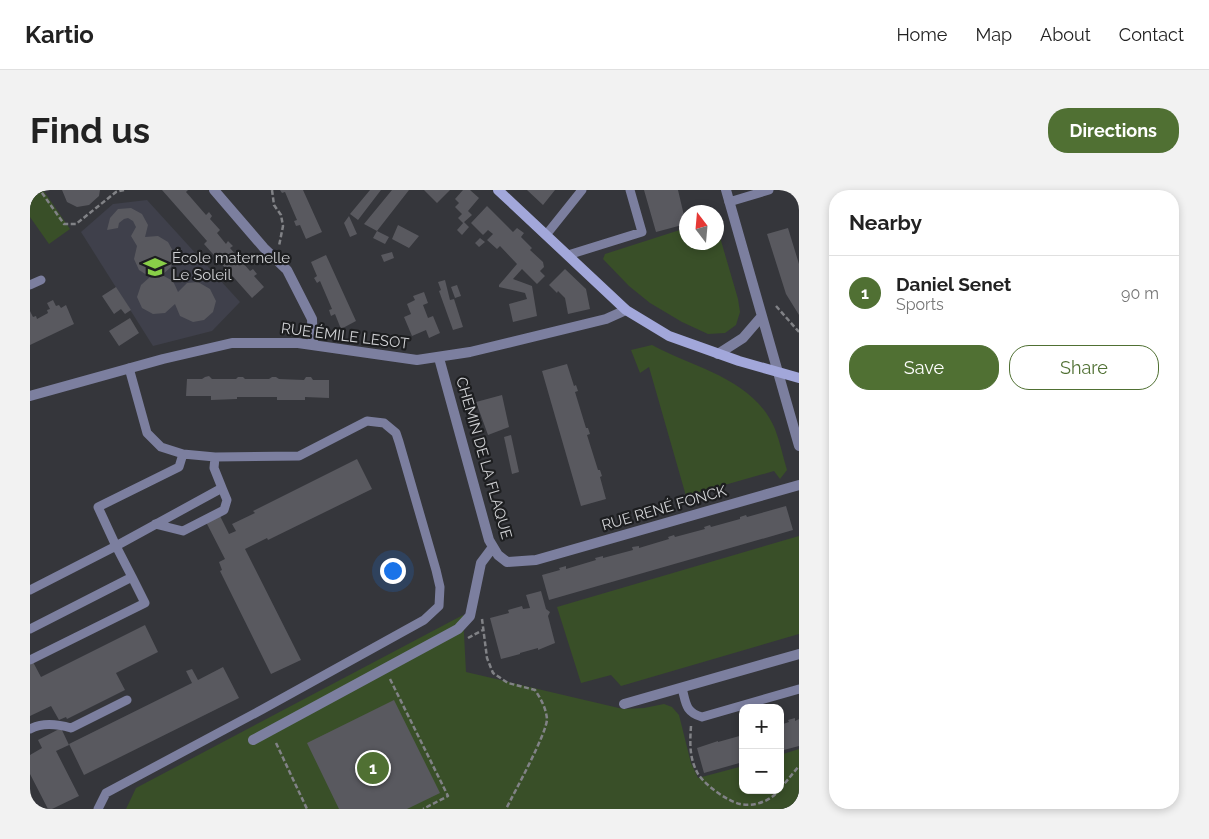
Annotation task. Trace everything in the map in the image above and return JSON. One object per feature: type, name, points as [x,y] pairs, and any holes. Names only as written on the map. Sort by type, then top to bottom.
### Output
[{"type":"main road","points":[[498,190],[626,310],[669,336],[718,354],[799,378]]},
{"type":"street","points":[[214,190],[287,270],[312,319],[313,345]]},
{"type":"street","points":[[726,190],[799,446]]},
{"type":"street","name":"RUE ÉMILE LESOT","points":[[30,396],[130,368],[232,343],[298,343],[417,360],[470,352],[606,319],[626,310]]},
{"type":"street","points":[[718,354],[743,338],[762,316]]},
{"type":"street","name":"CHEMIN DE LA FLAQUE","points":[[439,358],[489,540],[498,555],[507,562],[536,560]]},
{"type":"street","name":"RUE RENÉ FONCK","points":[[536,560],[799,485]]},
{"type":"street","points":[[253,740],[458,629],[470,616],[481,563],[493,547]]},
{"type":"street","points":[[624,704],[799,654]]},
{"type":"lane","points":[[546,235],[582,190]]},
{"type":"lane","points":[[568,256],[642,232],[630,190]]},
{"type":"lane","points":[[729,202],[769,190]]},
{"type":"lane","points":[[30,285],[41,280]]},
{"type":"lane","points":[[98,809],[106,793],[424,620],[439,606],[440,587],[436,570],[399,442],[396,433],[384,423],[367,421],[299,456],[215,457],[183,454],[161,447],[147,433],[130,368]]},
{"type":"lane","points":[[30,660],[145,603],[98,507],[179,467],[183,454]]},
{"type":"lane","points":[[155,524],[184,531],[224,510],[227,500],[214,468],[215,457]]},
{"type":"lane","points":[[30,590],[222,488]]},
{"type":"lane","points":[[30,629],[132,577]]},
{"type":"lane","points":[[682,688],[686,707],[692,714],[702,717],[799,689]]},
{"type":"lane","points":[[30,729],[37,725],[57,724],[71,728],[127,700]]},
{"type":"path","points":[[30,196],[40,190],[64,224],[76,224],[116,192],[124,190]]},
{"type":"path","points":[[272,190],[274,204],[281,215],[283,226],[277,260]]},
{"type":"path","points":[[776,306],[799,332]]},
{"type":"path","points":[[482,611],[486,658],[493,673],[508,683],[535,690],[543,702],[547,721],[506,809]]},
{"type":"path","points":[[382,684],[390,679],[448,796],[423,809]]},
{"type":"path","points":[[692,714],[689,748],[697,773],[714,791],[741,804],[758,804],[777,794]]},
{"type":"path","points":[[275,742],[307,809]]},
{"type":"path","points":[[784,785],[799,766]]},
{"type":"shaded area","name":"École maternelle Le Soleil","points":[[147,200],[240,302],[212,331],[153,346],[81,232],[113,204]]},
{"type":"green space","points":[[43,190],[70,229],[49,244],[30,217],[30,200]]},
{"type":"green space","points":[[679,230],[679,250],[724,250],[738,299],[740,312],[736,325],[725,333],[708,334],[682,322],[650,303],[629,286],[603,259],[605,254]]},
{"type":"green space","points":[[652,345],[722,377],[738,386],[753,398],[765,412],[777,434],[787,470],[780,479],[774,471],[686,496],[649,367],[640,373],[631,350]]},
{"type":"green space","points":[[799,536],[799,634],[621,686],[611,675],[581,683],[557,607]]},
{"type":"green space","points":[[463,615],[466,672],[623,709],[644,708],[664,704],[672,707],[679,715],[691,763],[698,778],[739,767],[739,794],[784,794],[784,754],[799,749],[799,809],[126,809],[136,788]]},
{"type":"building","points":[[62,190],[100,190],[99,196],[89,205],[77,207],[67,202]]},
{"type":"building","points":[[162,190],[188,190],[186,192],[206,215],[209,212],[212,216],[210,219],[220,230],[217,233],[226,244],[228,241],[233,246],[230,248],[250,271],[253,269],[257,274],[254,276],[264,287],[252,298],[204,244],[207,241]]},
{"type":"building","points":[[280,190],[303,190],[322,232],[306,239],[300,225],[296,226],[294,221],[297,220],[285,192],[282,193]]},
{"type":"building","points":[[370,190],[381,190],[358,220],[350,214]]},
{"type":"building","points":[[392,190],[409,190],[377,231],[364,224]]},
{"type":"building","points":[[424,190],[450,190],[437,203]]},
{"type":"building","points":[[463,190],[470,190],[479,198],[468,211],[472,215],[463,223],[458,218],[462,214],[455,207],[459,203],[455,199]]},
{"type":"building","points":[[527,190],[555,190],[543,205]]},
{"type":"building","points":[[644,190],[678,190],[682,205],[679,205],[679,226],[656,232]]},
{"type":"building","points":[[487,206],[513,232],[517,228],[524,233],[521,237],[532,248],[530,250],[543,262],[544,267],[540,271],[545,276],[537,284],[522,269],[513,279],[532,286],[537,316],[513,322],[509,304],[527,299],[525,293],[499,287],[499,285],[517,264],[500,246],[497,249],[487,240],[493,234],[488,230],[483,235],[471,223]]},
{"type":"building","points":[[131,208],[142,214],[148,225],[145,237],[158,236],[168,242],[174,253],[171,267],[162,275],[173,281],[178,292],[187,283],[198,282],[210,289],[216,301],[213,312],[204,320],[193,322],[180,316],[175,304],[165,313],[153,314],[142,308],[137,297],[141,285],[150,277],[139,270],[134,259],[137,246],[131,236],[136,227],[133,221],[128,218],[119,223],[118,228],[107,230],[110,218],[118,209]]},
{"type":"building","points":[[349,216],[357,234],[350,237],[344,223]]},
{"type":"building","points":[[464,222],[469,227],[462,235],[457,230]]},
{"type":"building","points":[[398,225],[419,236],[409,248],[392,239]]},
{"type":"building","points":[[788,228],[799,264],[799,315],[786,294],[767,234]]},
{"type":"building","points":[[377,231],[389,237],[385,244],[373,238]]},
{"type":"building","points":[[480,238],[485,242],[479,247],[475,243]]},
{"type":"building","points":[[392,252],[394,258],[384,262],[381,255]]},
{"type":"building","points":[[326,255],[356,321],[341,329],[335,314],[331,316],[329,310],[332,309],[320,281],[317,283],[314,278],[317,276],[311,262]]},
{"type":"building","points":[[565,269],[586,289],[590,309],[568,314],[565,298],[549,285]]},
{"type":"building","points":[[445,280],[450,300],[454,299],[463,327],[453,330],[439,291],[441,290],[438,282]]},
{"type":"building","points":[[457,285],[461,296],[455,298],[451,287]]},
{"type":"building","points":[[116,287],[131,310],[125,314],[121,309],[114,314],[102,296]]},
{"type":"building","points":[[424,292],[428,303],[423,305],[428,318],[433,316],[440,333],[429,338],[426,330],[412,336],[404,317],[411,314],[407,304],[415,300],[413,296]]},
{"type":"building","points":[[53,300],[56,306],[59,305],[61,308],[66,305],[74,324],[30,345],[30,311],[33,317],[36,316],[37,319],[48,313],[47,310],[50,309],[47,303]]},
{"type":"building","points":[[130,318],[139,333],[119,346],[109,331]]},
{"type":"building","points":[[567,364],[574,386],[576,385],[578,391],[575,392],[586,428],[588,428],[590,434],[587,435],[598,470],[600,470],[602,476],[600,477],[606,499],[581,506],[542,371]]},
{"type":"building","points":[[209,376],[212,379],[236,379],[243,377],[245,379],[269,379],[276,377],[279,379],[304,380],[306,377],[311,377],[313,380],[329,380],[329,398],[305,397],[305,400],[277,400],[277,397],[237,397],[237,399],[211,400],[211,396],[186,396],[187,379],[202,379]]},
{"type":"building","points":[[502,395],[509,427],[488,435],[476,402]]},
{"type":"building","points":[[511,435],[519,472],[512,474],[504,437]]},
{"type":"building","points":[[357,459],[372,489],[268,540],[267,538],[245,549],[301,660],[271,674],[220,571],[222,570],[219,562],[225,559],[206,522],[220,516],[229,534],[236,531],[232,524],[255,513],[253,511]]},
{"type":"building","points":[[786,506],[793,530],[549,600],[542,575],[560,570],[559,568],[566,566],[566,569],[596,560],[595,558],[603,556],[603,558],[633,550],[632,547],[639,546],[639,548],[669,539],[668,537],[674,535],[675,537],[705,529],[704,527],[710,525],[711,527],[740,519],[740,517],[746,515],[747,517]]},
{"type":"building","points":[[541,591],[546,609],[550,612],[548,616],[555,643],[538,650],[538,648],[501,659],[490,618],[509,613],[508,610],[522,606],[523,609],[530,608],[526,595]]},
{"type":"building","points":[[145,625],[158,652],[116,673],[125,690],[67,719],[66,717],[59,720],[51,706],[30,716],[30,664],[33,662],[41,677]]},
{"type":"building","points":[[223,667],[239,698],[84,775],[69,744],[192,683],[186,671],[192,669],[198,680]]},
{"type":"building","points":[[394,700],[440,793],[407,809],[339,809],[307,743]]},
{"type":"building","points":[[795,718],[795,721],[799,719],[799,746],[784,750],[784,724],[789,722],[788,720]]},
{"type":"building","points":[[61,728],[69,745],[56,751],[79,796],[52,809],[48,809],[30,774],[30,755],[42,748],[38,740]]},
{"type":"building","points":[[739,736],[739,763],[704,773],[697,748]]},
{"type":"place","name":"École maternelle Le Soleil","points":[[155,267]]},
{"type":"place","name":"Daniel Senet","points":[[373,768]]}]
